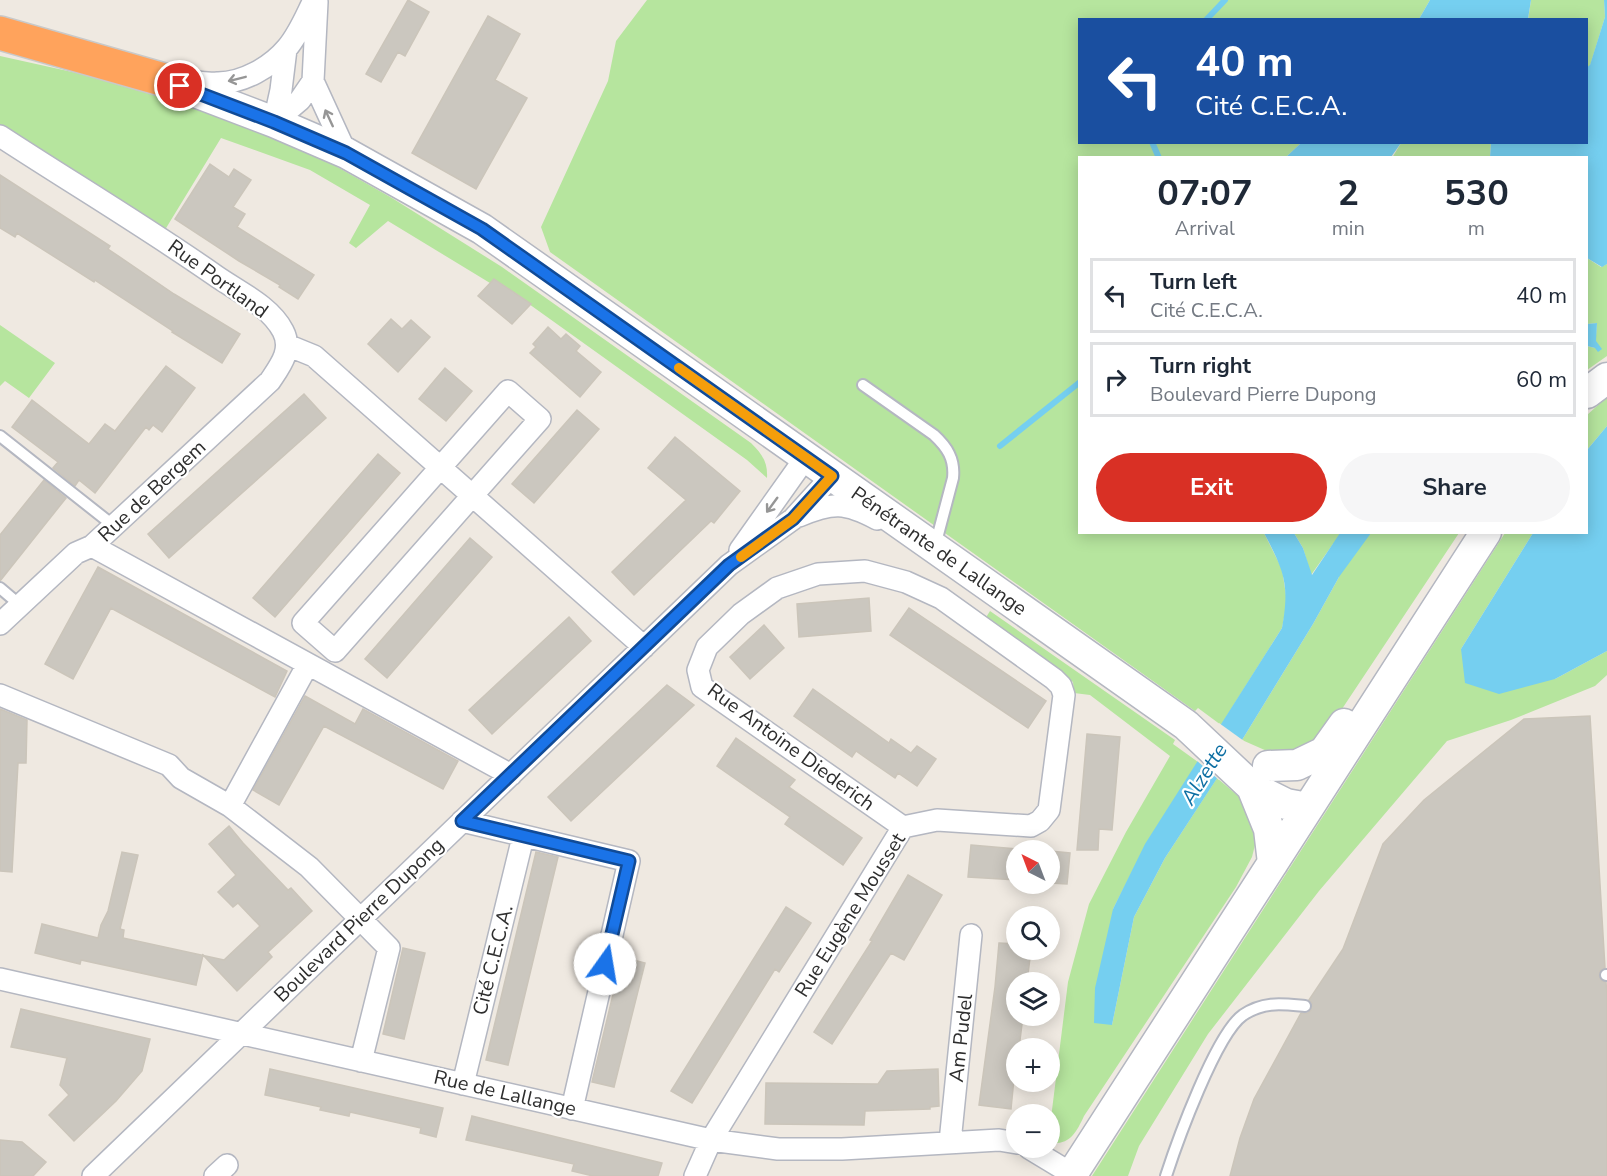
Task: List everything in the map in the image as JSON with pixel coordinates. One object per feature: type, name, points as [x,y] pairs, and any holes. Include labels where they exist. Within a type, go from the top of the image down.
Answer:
[{"type":"highway","points":[[0,33],[161,79]]},
{"type":"highway","points":[[0,46],[87,57]]},
{"type":"main road","name":"Pénétrante de Lallange","points":[[161,79],[274,122],[346,153],[482,229],[1260,777],[1290,785],[1308,808]]},
{"type":"main road","points":[[1588,392],[1607,378]]},
{"type":"main road","points":[[1072,1175],[1485,534]]},
{"type":"main road","name":"Pénétrante de Lallange","points":[[1260,777],[1297,765],[1324,752],[1359,703],[1413,646]]},
{"type":"main road","points":[[1260,777],[1273,863]]},
{"type":"street","points":[[161,79],[219,83],[242,80],[261,69],[286,49],[316,0]]},
{"type":"street","points":[[316,0],[313,81],[346,153]]},
{"type":"street","points":[[274,122],[286,49]]},
{"type":"street","points":[[274,122],[300,100],[313,81]]},
{"type":"street","name":"Rue Portland","points":[[0,136],[155,234],[268,311],[283,332],[287,345]]},
{"type":"street","points":[[287,345],[314,356],[644,647]]},
{"type":"street","name":"Rue de Bergem","points":[[0,624],[76,553],[92,546],[270,381],[284,360],[287,345]]},
{"type":"street","points":[[508,391],[540,419],[335,651],[303,623],[441,467],[508,391]]},
{"type":"street","name":"Boulevard Pierre Dupong","points":[[729,565],[806,457]]},
{"type":"street","name":"Boulevard Pierre Dupong","points":[[102,1173],[242,1034],[729,565],[793,519],[832,476]]},
{"type":"street","name":"Boulevard Pierre Dupong","points":[[793,519],[823,506],[845,506],[865,513],[935,548]]},
{"type":"street","points":[[92,546],[511,775]]},
{"type":"street","name":"Rue Antoine Diederich","points":[[903,827],[702,687],[698,670],[707,647],[741,614],[777,588],[818,574],[865,571],[906,582],[941,598],[1054,679],[1061,686],[1064,695]]},
{"type":"street","points":[[230,806],[308,664]]},
{"type":"street","points":[[0,695],[169,765],[182,778],[230,806],[309,867],[361,919],[389,948],[361,1061]]},
{"type":"street","name":"Rue Eugène Mousset","points":[[695,1176],[711,1140],[903,827],[937,820],[1031,826],[1040,821],[1049,810],[1064,695]]},
{"type":"street","points":[[462,821],[629,861],[572,1109]]},
{"type":"street","name":"Cité C.E.C.A.","points":[[463,1084],[523,837]]},
{"type":"street","name":"Am Pudel","points":[[951,1142],[971,934]]},
{"type":"street","name":"Rue de Lallange","points":[[0,979],[711,1140],[789,1149],[842,1149],[1006,1141]]},
{"type":"street","points":[[1045,1158],[1072,1175]]},
{"type":"lane","points":[[863,385],[934,435],[950,453],[954,467],[953,478],[935,548]]},
{"type":"lane","points":[[2,442],[114,526]]},
{"type":"lane","points":[[0,588],[20,605]]},
{"type":"lane","points":[[1166,1176],[1221,1041],[1242,1016],[1269,1003],[1305,1006]]},
{"type":"green space","points":[[647,0],[1430,0],[1420,18],[1078,18],[1078,144],[1300,144],[1287,156],[1078,156],[1078,534],[1264,534],[1282,569],[1287,602],[1282,628],[1221,725],[1198,708],[1195,711],[550,252],[541,227],[608,81],[616,41]]},
{"type":"green space","points":[[1531,0],[1604,0],[1605,17],[1590,66],[1588,67],[1588,18],[1528,18]]},
{"type":"green space","points":[[0,56],[122,83],[177,101],[311,152],[392,198],[502,267],[751,443],[764,459],[767,478],[747,460],[494,279],[490,283],[388,221],[356,248],[349,243],[370,205],[310,170],[221,138],[160,238],[0,136]]},
{"type":"green space","points":[[1400,144],[1491,144],[1490,156],[1393,156]]},
{"type":"green space","points":[[1588,259],[1601,267],[1607,264],[1607,356],[1588,369],[1588,346],[1595,348],[1597,323],[1588,324]]},
{"type":"green space","points":[[0,325],[55,363],[29,398],[5,381],[0,386]]},
{"type":"green space","points":[[1607,397],[1607,426],[1588,449],[1588,414]]},
{"type":"green space","points":[[1295,534],[1458,534],[1328,730],[1307,747],[1276,755],[1242,740],[1339,577],[1333,544],[1311,575],[1303,548]]},
{"type":"green space","points":[[1504,534],[1532,534],[1461,649],[1555,679],[1607,651],[1607,675],[1595,686],[1511,720],[1447,741],[1319,891],[1208,1034],[1139,1146],[1128,1176],[1092,1176]]},
{"type":"green space","points":[[990,611],[1175,740],[1173,744],[1198,762],[1146,844],[1113,909],[1112,1025],[1134,917],[1165,858],[1217,778],[1243,800],[1257,837],[1252,857],[1236,887],[1075,1133],[1060,1142],[1060,1104],[1053,1104],[1054,1092],[1060,1092],[1060,1046],[1068,982],[1089,904],[1126,832],[1170,756],[1090,695],[1074,693],[1073,682],[985,619]]},
{"type":"water","points":[[1430,0],[1531,0],[1528,18],[1420,18]]},
{"type":"water","points":[[1604,0],[1607,0],[1607,264],[1602,267],[1588,259],[1588,156],[1490,156],[1491,144],[1588,144],[1588,66],[1605,17]]},
{"type":"water","points":[[1300,144],[1400,144],[1392,156],[1287,156]]},
{"type":"water","points":[[1597,323],[1596,341],[1602,349],[1598,352],[1595,348],[1588,346],[1588,324]]},
{"type":"water","points":[[1607,426],[1607,651],[1555,679],[1499,694],[1465,683],[1461,649],[1532,534],[1588,534],[1588,449]]},
{"type":"water","name":"Alzette","points":[[1264,534],[1295,534],[1303,548],[1312,575],[1339,534],[1370,534],[1339,577],[1242,740],[1165,858],[1134,917],[1112,1025],[1094,1023],[1095,988],[1113,909],[1145,844],[1282,628],[1285,589],[1284,578]]},
{"type":"pier","points":[[1219,723],[1244,741],[1219,780],[1196,760]]},
{"type":"building","points":[[408,0],[429,12],[405,56],[398,52],[381,82],[366,74]]},
{"type":"building","points":[[488,16],[520,34],[495,80],[527,98],[476,189],[412,153]]},
{"type":"building","points":[[210,164],[229,177],[234,169],[251,180],[233,207],[245,214],[237,227],[314,275],[298,299],[279,287],[280,285],[175,219]]},
{"type":"building","points":[[0,175],[110,246],[108,249],[174,294],[240,334],[222,363],[95,280],[94,282],[17,233],[15,237],[0,228]]},
{"type":"building","points":[[494,279],[531,304],[512,324],[478,296]]},
{"type":"building","points":[[391,319],[402,329],[411,320],[430,337],[398,372],[368,344]]},
{"type":"building","points":[[548,327],[561,339],[566,334],[580,346],[576,351],[601,372],[580,397],[530,353],[536,347],[533,344]]},
{"type":"building","points":[[166,366],[195,388],[162,432],[153,425],[149,430],[146,427],[95,493],[79,480],[75,486],[53,468],[58,462],[12,427],[32,400],[89,444],[105,424],[115,431]]},
{"type":"building","points":[[445,368],[472,391],[446,421],[419,399]]},
{"type":"building","points":[[304,394],[326,418],[169,558],[148,534]]},
{"type":"building","points":[[577,410],[599,429],[534,503],[512,484]]},
{"type":"building","points":[[675,437],[740,491],[714,523],[711,521],[634,595],[612,572],[686,500],[648,468]]},
{"type":"building","points":[[378,454],[400,473],[275,617],[253,598]]},
{"type":"building","points":[[44,480],[66,498],[0,581],[0,535]]},
{"type":"building","points":[[470,538],[492,557],[387,678],[365,659]]},
{"type":"building","points":[[98,567],[287,671],[275,697],[111,608],[73,679],[45,664]]},
{"type":"building","points":[[869,598],[871,631],[799,637],[797,604]]},
{"type":"building","points":[[909,608],[1046,701],[1028,728],[890,635]]},
{"type":"building","points":[[569,617],[591,641],[492,734],[469,710]]},
{"type":"building","points":[[764,625],[784,648],[750,679],[730,657]]},
{"type":"building","points":[[667,685],[694,705],[571,821],[548,797]]},
{"type":"building","points":[[813,689],[889,743],[891,739],[911,753],[917,746],[936,759],[917,786],[898,773],[895,778],[856,751],[852,757],[794,716]]},
{"type":"building","points":[[305,696],[355,724],[363,709],[458,761],[443,789],[324,726],[279,805],[253,790]]},
{"type":"building","points":[[0,709],[27,720],[26,763],[18,763],[12,872],[0,871]]},
{"type":"building","points":[[1590,716],[1605,968],[1600,971],[1599,976],[1602,981],[1606,982],[1607,997],[1607,1176],[1230,1176],[1254,1099],[1301,1013],[1308,1013],[1311,1010],[1312,1003],[1309,1000],[1343,949],[1383,844],[1424,800],[1524,719]]},
{"type":"building","points":[[1087,734],[1120,737],[1112,830],[1099,829],[1098,850],[1077,850]]},
{"type":"building","points":[[736,738],[795,780],[789,787],[862,838],[843,865],[785,824],[790,817],[717,766]]},
{"type":"building","points":[[229,826],[288,890],[291,888],[312,911],[268,952],[272,957],[237,991],[204,956],[224,960],[260,926],[238,903],[233,907],[218,892],[236,875],[209,844]]},
{"type":"building","points":[[971,845],[1006,848],[1006,879],[968,877]]},
{"type":"building","points":[[122,852],[138,855],[120,929],[124,930],[123,938],[203,955],[196,985],[81,960],[80,964],[35,953],[42,924],[98,938],[108,911]]},
{"type":"building","points":[[536,852],[558,857],[508,1065],[486,1060]]},
{"type":"building","points":[[1060,852],[1070,853],[1067,884],[1060,884]]},
{"type":"building","points":[[908,875],[942,895],[904,960],[891,953],[832,1044],[814,1032],[872,941],[870,940]]},
{"type":"building","points":[[786,907],[811,923],[779,972],[775,969],[692,1103],[671,1091]]},
{"type":"building","points":[[999,943],[1006,943],[1006,960],[1030,960],[1028,972],[1006,972],[1006,1026],[1022,1026],[1020,1038],[1006,1038],[1006,1092],[1013,1092],[1011,1104],[1006,1104],[1006,1108],[979,1105]]},
{"type":"building","points":[[403,948],[425,953],[404,1039],[383,1034]]},
{"type":"building","points":[[622,957],[645,963],[614,1087],[592,1082]]},
{"type":"building","points":[[21,1009],[150,1039],[142,1071],[116,1101],[74,1141],[49,1115],[69,1095],[60,1085],[67,1058],[11,1047]]},
{"type":"building","points":[[270,1069],[443,1108],[436,1137],[420,1133],[421,1128],[350,1112],[349,1116],[320,1110],[321,1107],[265,1095]]},
{"type":"building","points":[[938,1069],[939,1106],[930,1107],[930,1109],[865,1111],[864,1125],[765,1124],[766,1083],[878,1084],[887,1071]]},
{"type":"building","points":[[472,1116],[662,1163],[658,1176],[593,1176],[572,1171],[574,1164],[466,1140]]},
{"type":"building","points":[[0,1140],[22,1142],[46,1162],[33,1176],[0,1176]]},
{"type":"waterway","points":[[1208,18],[1225,0]]},
{"type":"waterway","points":[[1153,144],[1158,156]]},
{"type":"waterway","points":[[1000,446],[1078,384]]},
{"type":"slow traffic","points":[[679,368],[832,476],[793,519],[741,557]]},
{"type":"route","points":[[180,86],[346,153],[482,229],[832,476],[793,519],[729,565],[462,821],[629,861],[605,964]]}]
